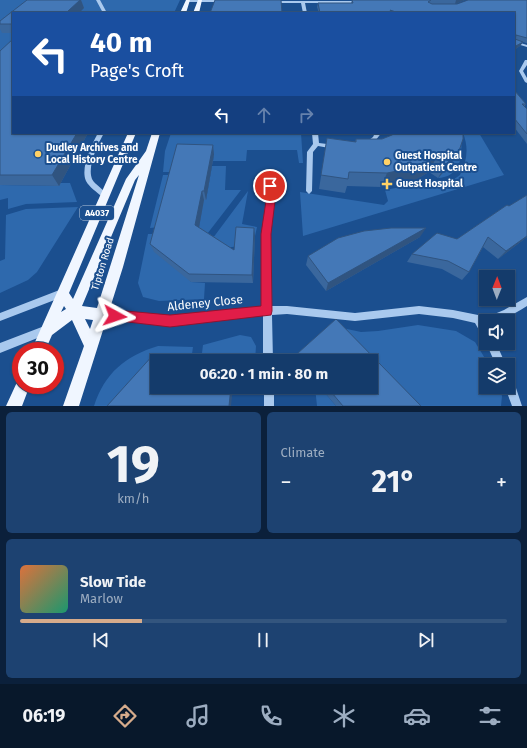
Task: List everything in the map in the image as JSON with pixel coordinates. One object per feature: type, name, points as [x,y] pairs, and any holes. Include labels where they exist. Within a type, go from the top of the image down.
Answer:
[{"type":"main road","points":[[183,12],[188,1]]},
{"type":"main road","points":[[196,12],[200,1]]},
{"type":"main road","name":"A4037","points":[[42,342],[132,134]]},
{"type":"main road","name":"Tipton Road","points":[[71,406],[117,267],[156,134]]},
{"type":"main road","points":[[47,330],[74,311],[131,179],[151,148]]},
{"type":"main road","points":[[62,293],[74,311],[91,345]]},
{"type":"main road","points":[[74,311],[101,315]]},
{"type":"main road","points":[[14,406],[19,394]]},
{"type":"street","points":[[98,0],[104,12]]},
{"type":"street","points":[[188,1],[230,2]]},
{"type":"street","points":[[265,2],[367,2]]},
{"type":"street","points":[[303,2],[305,12]]},
{"type":"street","points":[[515,42],[527,46]]},
{"type":"street","points":[[527,61],[521,71],[527,82]]},
{"type":"street","points":[[101,134],[89,158],[87,167],[89,180],[104,195]]},
{"type":"street","points":[[309,191],[310,152],[316,144],[315,134]]},
{"type":"street","points":[[360,146],[367,144],[375,138],[377,134]]},
{"type":"street","points":[[316,144],[340,147]]},
{"type":"street","points":[[262,176],[270,186],[271,201],[266,234],[268,354]]},
{"type":"street","points":[[0,317],[62,293]]},
{"type":"street","name":"Aldeney Close","points":[[101,315],[170,321],[244,312],[287,310],[355,317],[419,310],[478,319],[492,319],[527,301]]},
{"type":"street","points":[[0,348],[47,330]]},
{"type":"street","points":[[269,394],[269,406]]},
{"type":"street","points":[[513,394],[517,406]]},
{"type":"shaded area","points":[[0,0],[180,0],[174,12],[12,12],[12,99],[0,99]]},
{"type":"shaded area","points":[[171,134],[301,134],[303,163],[299,163],[297,150],[247,150],[246,161],[213,161],[214,154],[175,172],[163,172],[165,151]]},
{"type":"shaded area","points":[[463,134],[480,134],[504,175],[303,236],[300,192],[384,205],[388,201],[385,190],[417,184],[430,178],[445,182],[460,175],[464,165],[467,149]]},
{"type":"shaded area","points":[[461,140],[460,160],[455,171],[445,177],[438,178],[450,165]]},
{"type":"shaded area","points":[[212,166],[226,166],[225,190],[241,190],[204,238],[198,233],[202,209],[160,227],[150,228],[163,175],[174,175],[206,200]]},
{"type":"shaded area","points":[[60,183],[70,183],[77,202],[26,204],[8,209],[8,198],[0,200],[0,185],[59,186]]},
{"type":"shaded area","points":[[248,191],[242,224],[257,227],[255,236],[243,243],[228,248],[210,242]]},
{"type":"shaded area","points":[[78,207],[37,272],[28,280],[0,293],[0,261],[5,259],[6,215],[26,209]]},
{"type":"shaded area","points":[[148,234],[158,234],[191,282],[205,283],[204,299],[159,301],[143,297],[138,283]]},
{"type":"shaded area","points":[[418,325],[456,331],[475,342],[485,358],[479,358],[479,394],[501,394],[501,406],[410,406],[378,369],[378,354],[363,354],[333,326],[361,332]]},
{"type":"shaded area","points":[[240,335],[251,337],[256,346],[255,354],[202,354],[203,345]]},
{"type":"shaded area","points":[[158,346],[193,347],[192,354],[150,354],[150,369],[119,406],[94,406],[104,384],[110,375],[126,361],[146,350]]},
{"type":"shaded area","points":[[316,394],[326,394],[336,406],[317,406]]},
{"type":"building","points":[[27,0],[80,0],[68,11],[91,12],[12,12],[12,24],[0,24],[0,21]]},
{"type":"building","points":[[215,0],[281,0],[282,12],[210,12]]},
{"type":"building","points":[[352,0],[431,0],[428,2],[432,4],[457,4],[468,0],[527,0],[527,38],[516,35],[515,39],[515,12],[396,12],[390,10],[391,12],[320,12],[318,3],[353,3]]},
{"type":"building","points":[[515,39],[523,42],[515,46]]},
{"type":"building","name":"Dudley Archives and Local History Centre","points":[[12,40],[12,134],[76,134],[52,175],[0,175],[0,51]]},
{"type":"building","points":[[515,91],[526,104],[522,104],[527,109],[527,134],[515,119]]},
{"type":"building","name":"Guest Hospital Outpatient Centre","points":[[463,134],[463,139],[459,151],[446,164],[436,158],[422,166],[387,173],[349,172],[348,179],[321,175],[327,138],[356,142],[356,139],[382,139],[392,135]]},
{"type":"building","points":[[177,144],[213,145],[204,191],[202,191],[195,225],[234,250],[236,227],[254,228],[252,275],[189,274],[150,244]]},
{"type":"building","points":[[527,195],[527,236],[506,251],[488,237],[469,272],[448,261],[412,254],[437,233],[457,239],[507,205],[509,206]]},
{"type":"building","points":[[391,228],[426,228],[328,283],[308,256],[338,238],[364,231]]},
{"type":"building","points":[[336,319],[370,354],[299,354],[298,353]]},
{"type":"building","points":[[150,358],[150,394],[230,394],[229,406],[107,406]]},
{"type":"building","points":[[378,362],[421,406],[343,406],[333,394],[378,394]]},
{"type":"place","name":"Dudley Archives and Local History Centre","points":[[38,154]]},
{"type":"place","name":"Guest Hospital Outpatient Centre","points":[[387,162]]},
{"type":"place","name":"Guest Hospital","points":[[387,184]]},
{"type":"route","points":[[115,316],[170,321],[244,312],[267,311],[266,234],[271,201],[270,186]]}]
